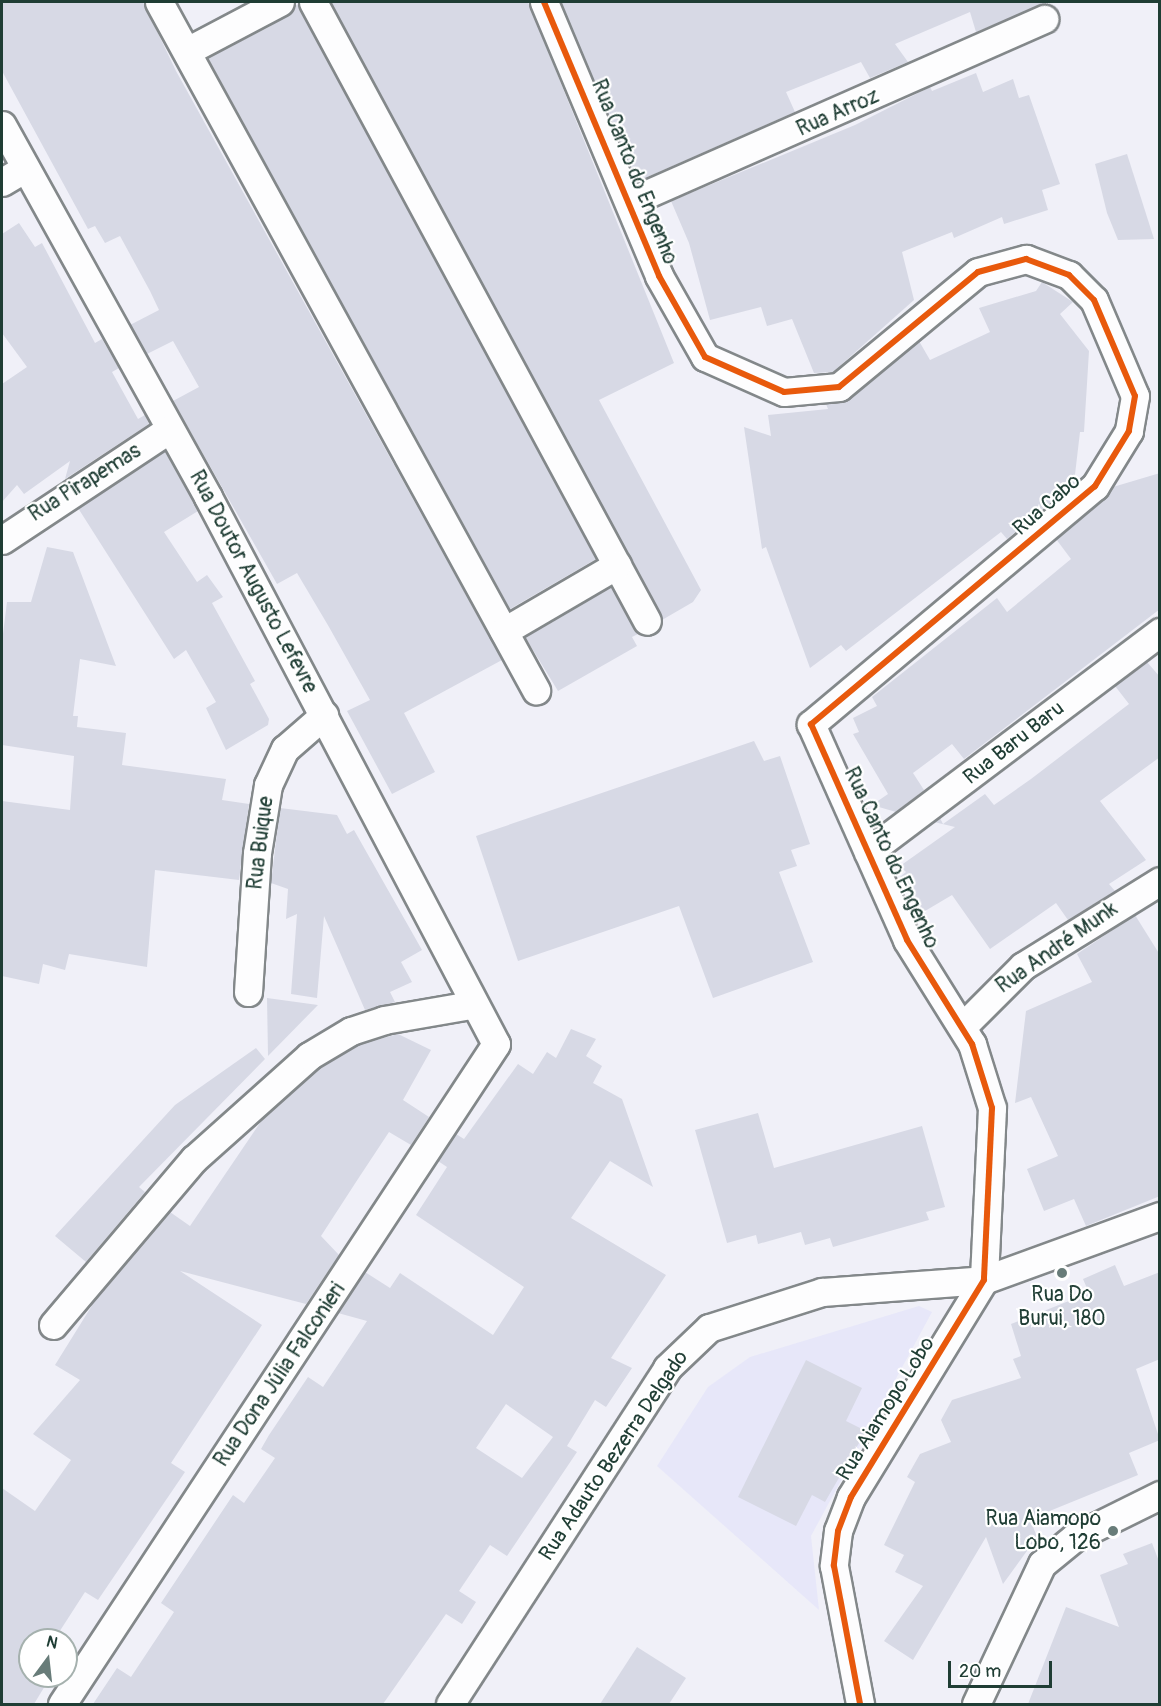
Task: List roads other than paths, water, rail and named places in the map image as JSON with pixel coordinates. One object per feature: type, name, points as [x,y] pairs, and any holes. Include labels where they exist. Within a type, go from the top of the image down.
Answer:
[{"type":"street","points":[[159,2],[536,690]]},
{"type":"street","points":[[187,51],[280,2]]},
{"type":"street","points":[[313,2],[647,621]]},
{"type":"street","name":"Rua Canto do Engenho","points":[[544,2],[659,276],[699,352]]},
{"type":"street","name":"Rua Arroz","points":[[629,202],[1044,19]]},
{"type":"street","name":"Rua Doutor Augusto Lefevre","points":[[2,125],[170,429],[324,715],[471,1005],[496,1044]]},
{"type":"street","points":[[2,182],[25,168]]},
{"type":"street","name":"Rua Cabo","points":[[699,352],[732,373],[784,392],[839,387],[978,272],[1026,259],[1069,275],[1094,300],[1135,396],[1129,431],[1095,486],[811,723]]},
{"type":"street","name":"Rua Pirapemas","points":[[2,540],[170,429]]},
{"type":"street","points":[[504,631],[617,565]]},
{"type":"street","name":"Rua Baru Baru","points":[[868,852],[1160,632]]},
{"type":"street","name":"Rua Buique","points":[[248,992],[257,853],[268,785],[285,749],[324,715]]},
{"type":"street","name":"Rua Canto do Engenho","points":[[811,723],[907,940],[963,1026],[982,1068],[992,1108],[984,1280]]},
{"type":"street","name":"Rua André Munk","points":[[963,1026],[1023,966],[1160,881]]},
{"type":"street","points":[[52,1326],[194,1159],[309,1056],[351,1031],[384,1020],[471,1005]]},
{"type":"street","name":"Rua Dona Júlia Falconieri","points":[[62,1704],[496,1044]]},
{"type":"street","name":"Rua Adauto Bezerra Delgado","points":[[450,1704],[667,1368],[691,1341],[747,1313],[822,1292],[984,1280],[1160,1216]]},
{"type":"street","name":"Rua Aiamopo Lobo","points":[[860,1704],[834,1566],[838,1531],[851,1497],[984,1280]]},
{"type":"street","points":[[976,1704],[1042,1564],[1075,1537],[1160,1495]]},
{"type":"place","name":"Rua Do Burui, 180","points":[[1062,1273]]},
{"type":"place","name":"Rua Aiamopo Lobo, 126","points":[[1113,1531]]}]
